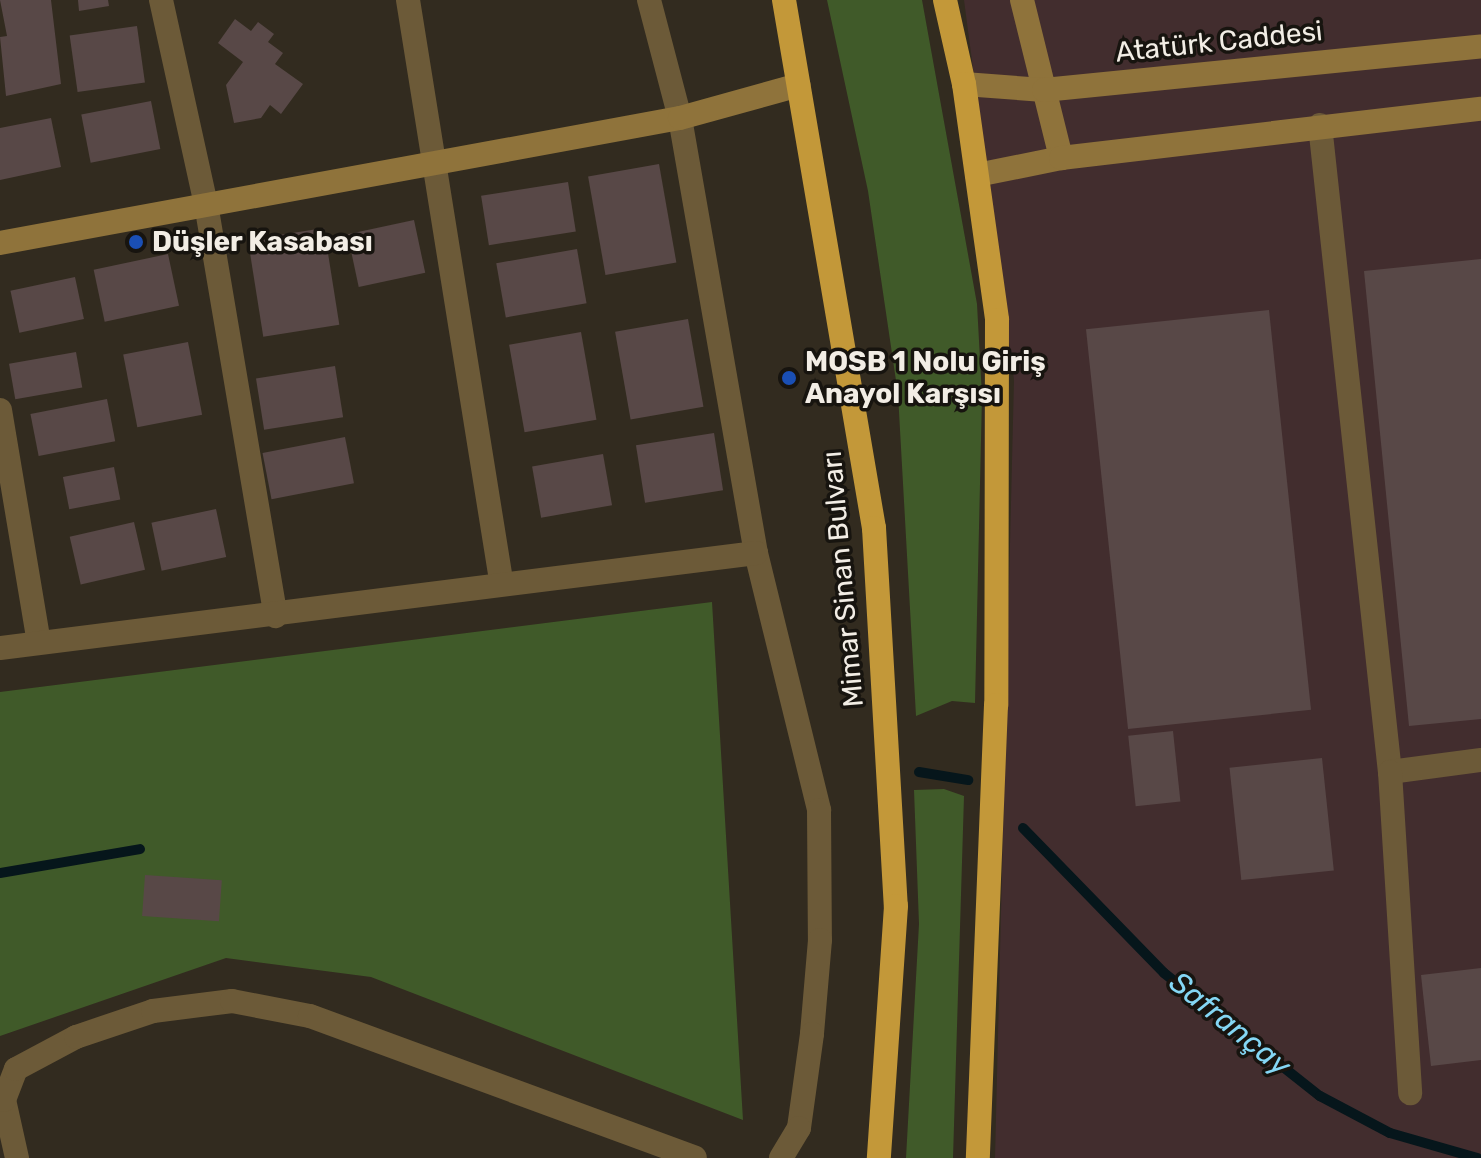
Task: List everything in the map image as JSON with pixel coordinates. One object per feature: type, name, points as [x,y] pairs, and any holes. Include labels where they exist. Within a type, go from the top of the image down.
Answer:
[{"type":"highway","name":"Mimar Sinan Bulvarı","points":[[784,0],[874,528],[896,906],[879,1158]]},
{"type":"highway","points":[[945,0],[964,84],[997,320],[1001,467],[978,1158]]},
{"type":"street","points":[[161,0],[206,204],[276,616]]},
{"type":"street","points":[[408,0],[501,580]]},
{"type":"street","points":[[649,0],[680,118],[756,553],[819,810],[820,940],[812,1034],[799,1128],[781,1158]]},
{"type":"street","points":[[1022,0],[1061,158]]},
{"type":"street","name":"Atatürk Caddesi","points":[[964,84],[1044,90],[1481,46]]},
{"type":"street","points":[[0,243],[206,204],[436,166],[680,118],[799,85]]},
{"type":"street","points":[[977,175],[1061,158],[1320,125],[1481,109]]},
{"type":"street","points":[[1320,125],[1390,772],[1410,1093]]},
{"type":"street","points":[[0,410],[39,642]]},
{"type":"street","points":[[0,648],[276,616],[501,580],[756,553]]},
{"type":"street","points":[[1390,772],[1481,760]]},
{"type":"street","points":[[17,1158],[4,1100],[16,1069],[76,1037],[153,1011],[232,1001],[310,1016],[695,1158]]},
{"type":"shaded area","points":[[964,0],[1481,0],[1481,1158],[995,1158],[1014,380]]},
{"type":"green space","points":[[827,0],[922,0],[977,304],[982,396],[975,703],[952,701],[916,716],[898,394],[868,191]]},
{"type":"green space","points":[[712,602],[743,1120],[371,977],[226,958],[0,1036],[0,692]]},
{"type":"green space","points":[[944,789],[964,796],[953,1158],[906,1158],[919,924],[914,790]]},
{"type":"building","points":[[0,0],[51,0],[61,84],[6,96],[0,37],[7,36]]},
{"type":"building","points":[[78,0],[108,0],[109,6],[79,11]]},
{"type":"building","points":[[235,19],[251,31],[258,22],[274,34],[268,42],[283,53],[275,64],[303,84],[281,114],[270,105],[261,118],[234,123],[226,85],[243,62],[218,43]]},
{"type":"building","points":[[137,26],[145,82],[78,92],[70,35]]},
{"type":"building","points":[[151,101],[160,149],[91,163],[81,115]]},
{"type":"building","points":[[51,118],[61,167],[0,180],[0,128]]},
{"type":"building","points":[[659,164],[676,262],[605,275],[588,177]]},
{"type":"building","points":[[568,182],[576,231],[489,245],[481,196]]},
{"type":"building","points":[[414,220],[425,273],[359,287],[347,234]]},
{"type":"building","points":[[324,228],[339,325],[263,337],[248,240]]},
{"type":"building","points":[[577,249],[587,303],[506,317],[496,263]]},
{"type":"building","points":[[168,254],[179,306],[105,322],[94,270]]},
{"type":"building","points":[[1481,259],[1481,719],[1409,726],[1364,271]]},
{"type":"building","points":[[75,277],[84,319],[19,333],[10,291]]},
{"type":"building","points":[[1269,310],[1311,710],[1128,729],[1086,329]]},
{"type":"building","points":[[688,319],[703,407],[631,419],[615,332]]},
{"type":"building","points":[[581,332],[596,420],[525,432],[509,345]]},
{"type":"building","points":[[188,342],[202,415],[137,427],[123,355]]},
{"type":"building","points":[[76,352],[82,387],[15,399],[9,364]]},
{"type":"building","points":[[335,366],[343,417],[264,430],[256,379]]},
{"type":"building","points":[[107,399],[115,441],[39,456],[30,414]]},
{"type":"building","points":[[714,433],[723,490],[645,503],[636,445]]},
{"type":"building","points":[[345,437],[354,483],[272,499],[263,453]]},
{"type":"building","points":[[603,454],[612,505],[541,518],[532,467]]},
{"type":"building","points":[[114,467],[120,499],[69,509],[63,477]]},
{"type":"building","points":[[216,509],[226,557],[162,571],[151,523]]},
{"type":"building","points":[[134,522],[145,570],[81,585],[70,537]]},
{"type":"building","points":[[1173,731],[1180,802],[1136,806],[1128,736]]},
{"type":"building","points":[[1322,758],[1334,870],[1241,880],[1230,768]]},
{"type":"building","points":[[145,875],[222,880],[219,921],[142,916]]},
{"type":"building","points":[[1481,968],[1481,1060],[1431,1066],[1421,975]]},
{"type":"waterway","name":"Safrançay","points":[[919,772],[968,780]]},
{"type":"waterway","name":"Safrançay","points":[[1023,828],[1164,973],[1320,1096],[1390,1133],[1477,1158]]},
{"type":"waterway","name":"Safrançay","points":[[0,873],[140,849]]},
{"type":"place","name":"Düşler Kasabası","points":[[136,242]]},
{"type":"place","name":"MOSB 1 Nolu Giriş Anayol Karşısı","points":[[789,378]]}]
